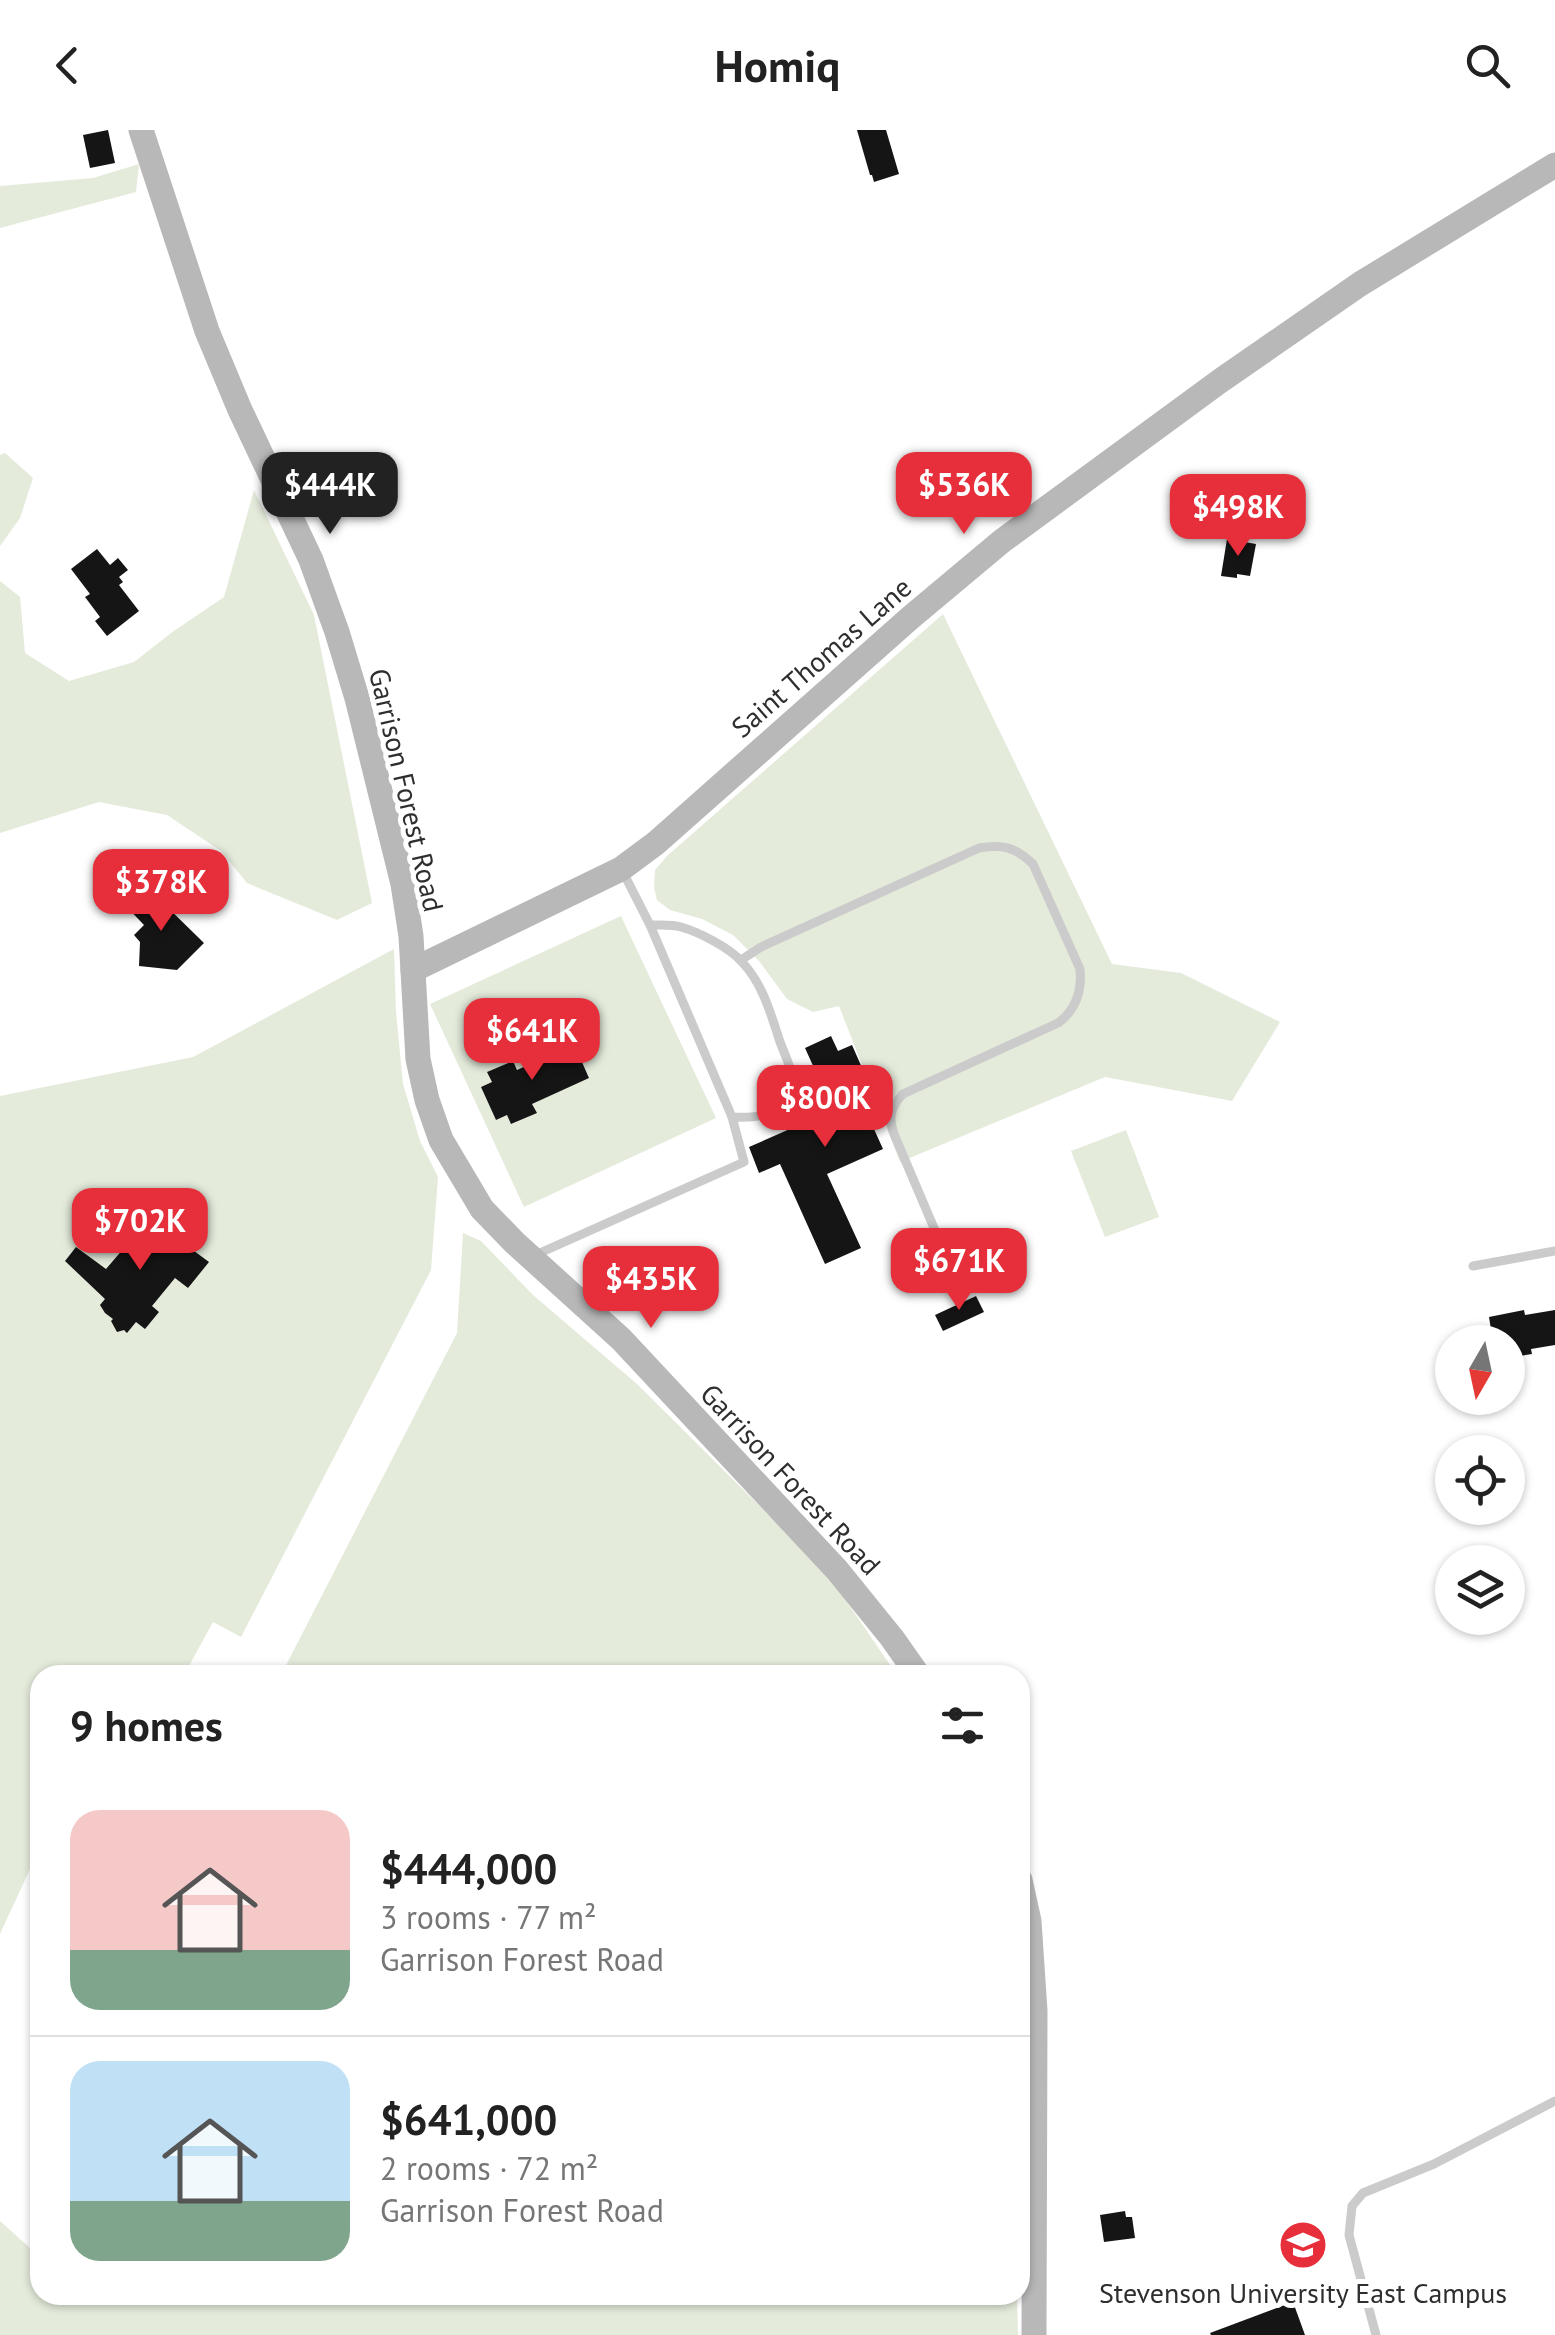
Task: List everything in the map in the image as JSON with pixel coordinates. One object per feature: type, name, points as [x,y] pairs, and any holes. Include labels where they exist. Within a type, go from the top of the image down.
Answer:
[{"type":"main road","name":"Garrison Forest Road","points":[[140,130],[208,331],[240,410],[311,560],[337,632],[403,884],[414,970],[418,1059],[440,1140],[482,1209],[621,1339],[837,1570],[911,1665]]},
{"type":"main road","name":"Saint Thomas Lane","points":[[414,970],[621,869],[656,843],[1002,541],[1360,284],[1555,165]]},
{"type":"main road","points":[[1030,1936],[1035,2011],[1034,2335]]},
{"type":"lane","points":[[741,960],[761,947],[979,848],[1007,848],[1020,852],[1033,864],[1080,969],[1081,983],[1068,1016],[903,1094],[890,1113],[890,1124],[952,1268]]},
{"type":"lane","points":[[530,1257],[744,1162],[732,1117],[650,925],[621,869]]},
{"type":"lane","points":[[650,925],[678,926],[708,938],[741,960],[765,994],[792,1078],[791,1095],[783,1108],[769,1115],[732,1117]]},
{"type":"lane","points":[[1473,1266],[1555,1251]]},
{"type":"lane","points":[[1376,2335],[1349,2235],[1352,2206],[1362,2193],[1434,2164],[1555,2101]]},
{"type":"green space","points":[[139,164],[136,192],[0,228],[0,186],[93,178]]},
{"type":"green space","points":[[5,453],[33,478],[20,518],[0,546],[0,455]]},
{"type":"green space","points":[[254,490],[314,615],[372,903],[337,920],[247,883],[221,851],[167,815],[99,802],[0,833],[0,581],[20,597],[25,653],[69,681],[134,662],[224,597]]},
{"type":"green space","points":[[943,614],[1112,964],[1181,973],[1280,1022],[1232,1101],[1105,1077],[900,1162],[839,1006],[813,1012],[787,999],[759,961],[733,935],[702,919],[670,910],[657,900],[655,870],[667,856]]},
{"type":"green space","points":[[621,916],[716,1118],[524,1207],[430,1004]],"holes":[[[573,1045],[589,1077],[532,1104],[536,1113],[512,1124],[507,1115],[496,1120],[481,1087],[492,1082],[488,1072],[512,1061],[517,1070]]]},
{"type":"green space","points":[[394,949],[403,1084],[420,1141],[438,1177],[431,1270],[241,1637],[213,1622],[189,1665],[30,1665],[30,1869],[0,1934],[0,1096],[193,1057]]},
{"type":"green space","points":[[1126,1130],[1159,1217],[1105,1237],[1071,1151]]},
{"type":"green space","points":[[463,1233],[481,1241],[533,1295],[637,1384],[827,1573],[890,1665],[286,1665],[457,1333]]},
{"type":"green space","points":[[0,2221],[30,2248],[30,2305],[1017,2305],[1018,2335],[0,2335]]},
{"type":"building","points":[[108,130],[115,163],[90,168],[83,135]]},
{"type":"building","points":[[857,130],[886,130],[899,174],[874,182]]},
{"type":"building","points":[[1227,539],[1256,544],[1250,576],[1221,576]]},
{"type":"building","points":[[97,549],[110,565],[118,558],[128,570],[119,577],[123,582],[119,585],[139,611],[107,636],[95,621],[100,617],[85,597],[90,594],[71,569]]},
{"type":"building","points":[[141,886],[204,943],[177,970],[139,966],[140,942],[134,935],[144,925],[123,903]]},
{"type":"building","points":[[831,1036],[838,1051],[852,1045],[863,1070],[850,1076],[883,1149],[827,1174],[861,1248],[825,1264],[780,1164],[759,1173],[749,1147],[833,1110],[805,1048]]},
{"type":"building","points":[[574,1044],[589,1078],[532,1104],[537,1113],[511,1124],[507,1115],[496,1120],[481,1087],[492,1082],[487,1072],[513,1061],[517,1070]]},
{"type":"building","points":[[147,1211],[209,1262],[188,1288],[175,1278],[152,1306],[159,1312],[145,1329],[136,1322],[127,1333],[117,1332],[113,1319],[100,1305],[105,1299],[65,1261],[76,1247],[106,1269],[130,1241],[128,1236]]},
{"type":"building","points":[[976,1296],[984,1312],[943,1331],[935,1315]]},
{"type":"building","points":[[1524,1310],[1525,1315],[1555,1310],[1555,1345],[1531,1349],[1532,1354],[1525,1355],[1525,1325],[1490,1325],[1489,1317]]},
{"type":"building","points":[[1125,2211],[1126,2217],[1132,2217],[1135,2238],[1104,2242],[1100,2215]]},
{"type":"building","points":[[1293,2302],[1305,2335],[1210,2333]]},
{"type":"place","name":"Stevenson University East Campus","points":[[1303,2245]]}]
